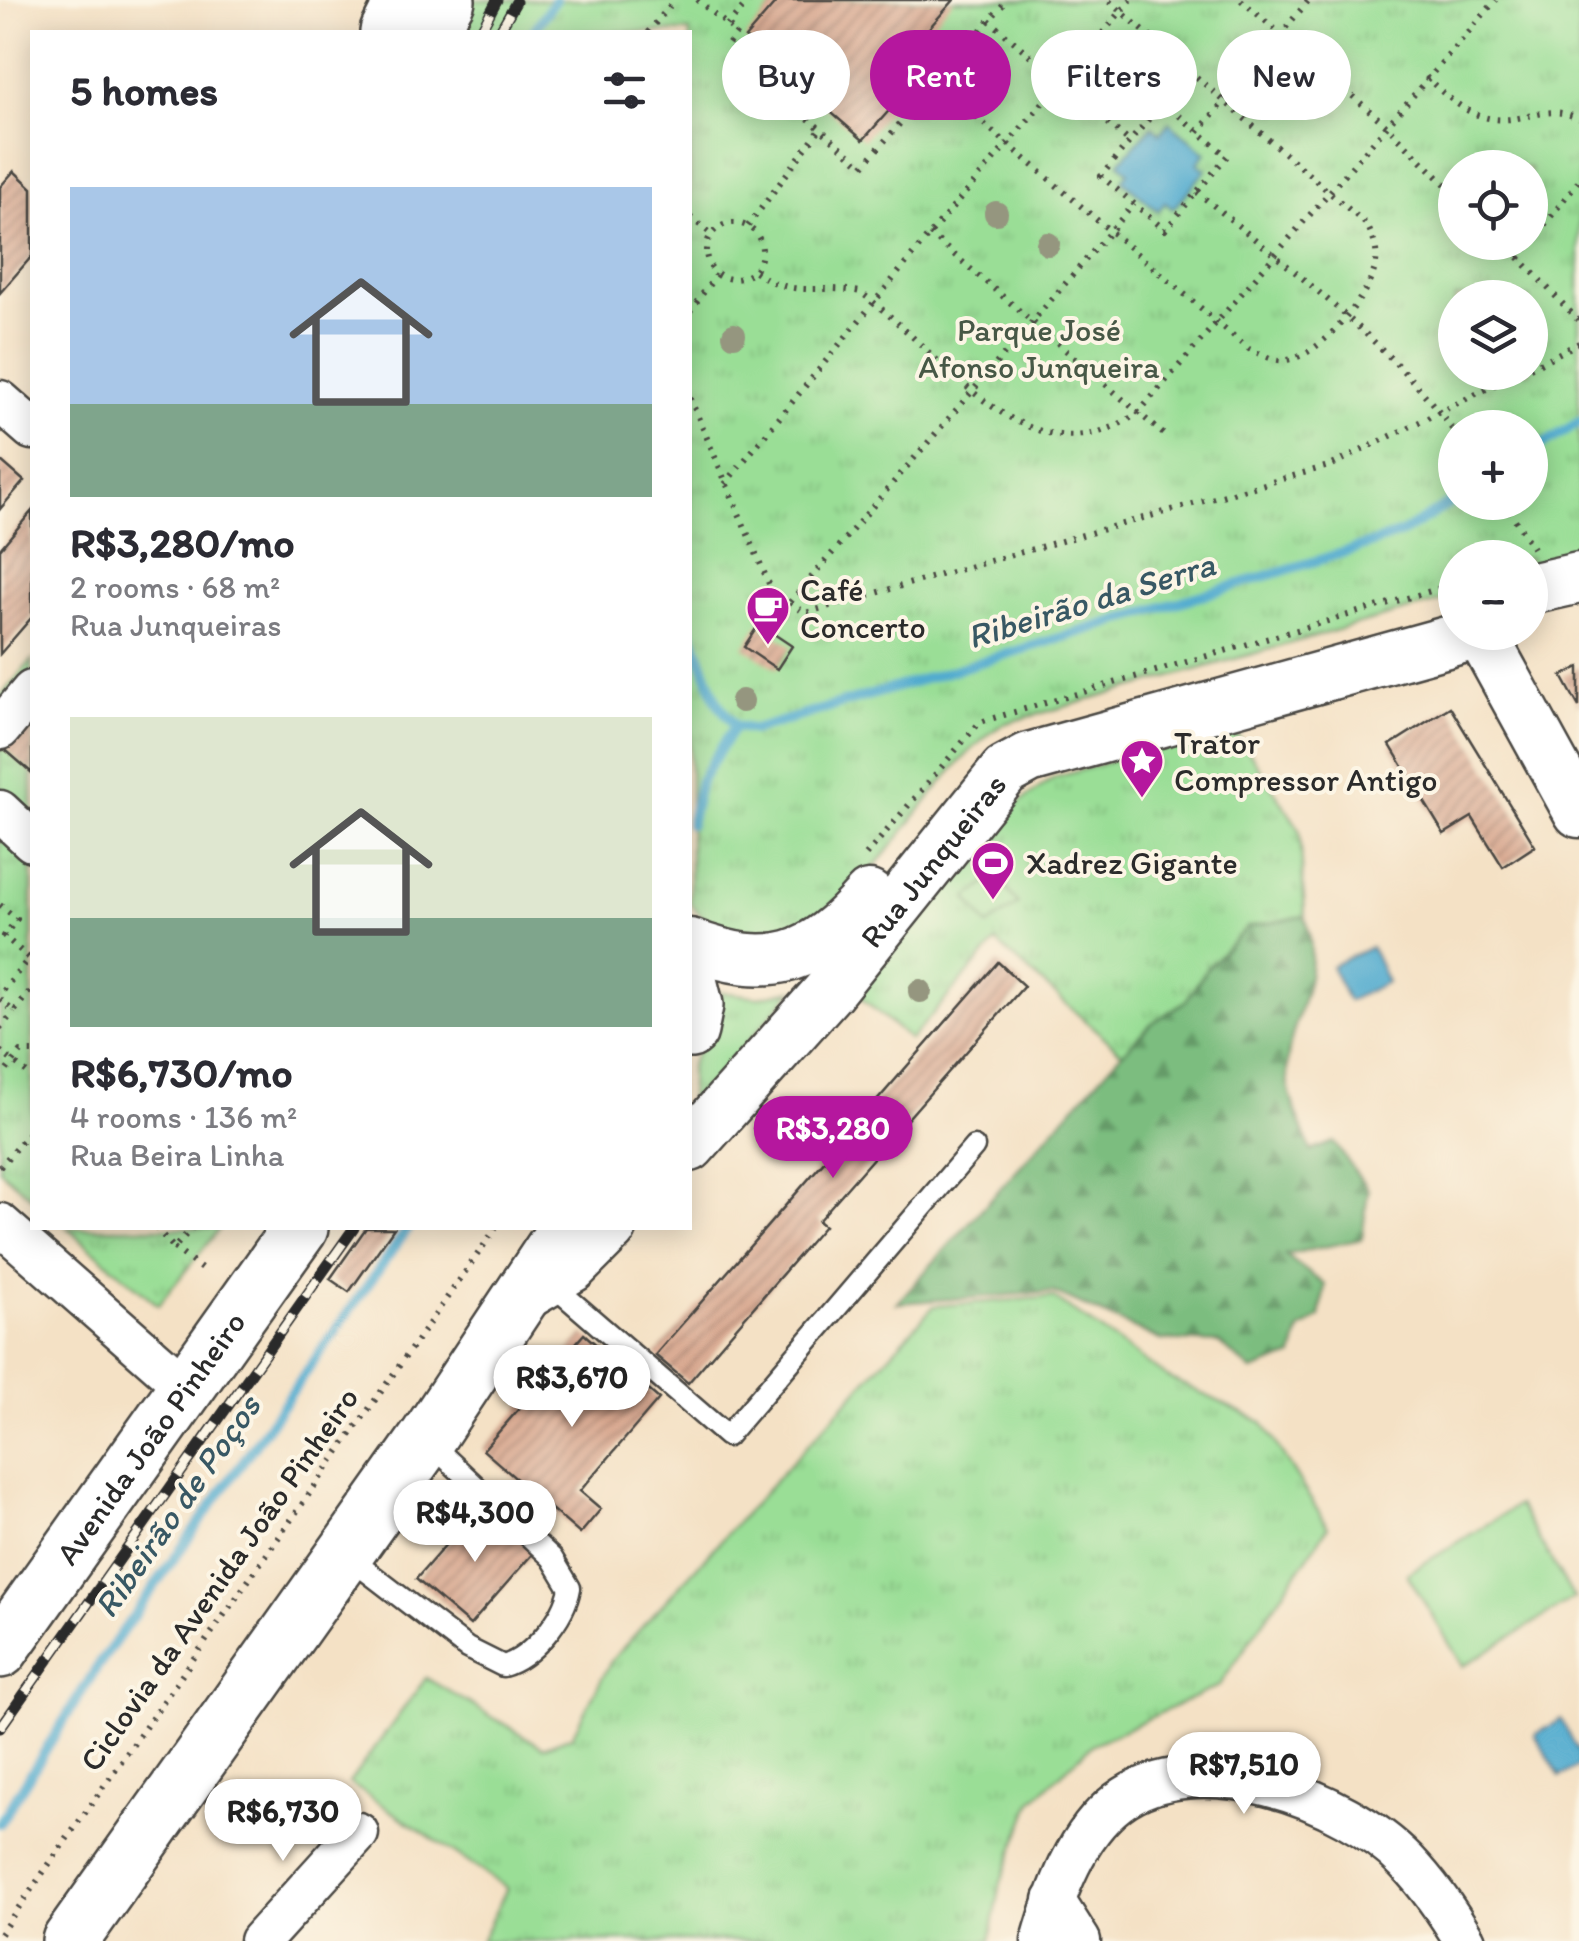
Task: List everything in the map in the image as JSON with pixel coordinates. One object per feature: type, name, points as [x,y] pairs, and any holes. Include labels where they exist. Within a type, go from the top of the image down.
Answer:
[{"type":"main road","points":[[389,30],[404,0]]},
{"type":"main road","points":[[429,30],[448,0]]},
{"type":"main road","points":[[692,993],[692,1020]]},
{"type":"main road","name":"Avenida João Pinheiro","points":[[0,1650],[299,1230]]},
{"type":"main road","points":[[70,1941],[536,1290],[567,1230]]},
{"type":"street","points":[[365,30],[394,0]]},
{"type":"street","points":[[0,401],[30,427]]},
{"type":"street","points":[[1548,585],[1579,578]]},
{"type":"street","points":[[1548,618],[1579,612]]},
{"type":"street","name":"Rua Junqueiras","points":[[692,945],[749,959],[805,952],[846,922],[991,752],[1021,735],[1438,614]]},
{"type":"street","name":"Rua Junqueiras","points":[[692,1144],[828,992],[1005,771],[1029,758],[1438,645]]},
{"type":"street","points":[[1490,650],[1579,812]]},
{"type":"street","points":[[0,729],[30,692]]},
{"type":"street","points":[[0,811],[30,838]]},
{"type":"street","points":[[0,1224],[188,1389]]},
{"type":"street","points":[[536,1290],[572,1267],[609,1230]]},
{"type":"street","points":[[1042,1941],[1054,1900],[1078,1849],[1118,1802],[1165,1780],[1231,1777],[1296,1794],[1358,1823],[1405,1860],[1465,1941]]},
{"type":"street","points":[[260,1941],[358,1833]]},
{"type":"street","points":[[1054,1900],[1080,1941]]},
{"type":"lane","points":[[536,1290],[727,1436],[974,1147]]},
{"type":"lane","points":[[344,1555],[468,1648],[503,1666],[520,1661],[567,1605],[570,1588],[552,1558],[426,1440]]},
{"type":"path","points":[[650,30],[675,0]]},
{"type":"path","points":[[697,0],[737,34],[726,46],[863,166],[903,120]]},
{"type":"path","points":[[727,26],[750,0]]},
{"type":"path","points":[[981,30],[1007,0]]},
{"type":"path","points":[[1108,0],[1217,94]]},
{"type":"path","points":[[1105,30],[1131,0]]},
{"type":"path","points":[[1242,0],[1276,30]]},
{"type":"path","points":[[1283,30],[1309,0]]},
{"type":"path","points":[[755,271],[776,287],[816,291],[836,287],[860,292],[1016,424],[1049,436],[1093,435],[1138,412],[1496,0]]},
{"type":"path","points":[[989,20],[1031,57]]},
{"type":"path","points":[[1426,78],[1448,98],[1491,119],[1547,109],[1563,110],[1579,118]]},
{"type":"path","points":[[1351,95],[1438,177]]},
{"type":"path","points":[[1163,102],[1198,132],[1227,156],[1165,230],[1101,176],[1163,102]]},
{"type":"path","points":[[1198,132],[1217,109]]},
{"type":"path","points":[[725,484],[1031,116]]},
{"type":"path","points":[[978,120],[1249,349],[1287,360],[1318,345],[1343,316],[1375,269],[1376,243],[1367,225],[1247,120]]},
{"type":"path","points":[[1104,120],[1130,142]]},
{"type":"path","points":[[748,226],[820,128]]},
{"type":"path","points":[[1548,220],[1579,180]]},
{"type":"path","points":[[1197,192],[1343,316],[1438,411]]},
{"type":"path","points":[[790,602],[1134,204]]},
{"type":"path","points":[[692,219],[711,234]]},
{"type":"path","points":[[725,224],[748,226],[761,240],[763,254],[755,271],[736,280],[717,274],[705,255],[711,234],[725,224]]},
{"type":"path","points":[[930,234],[1168,438]]},
{"type":"path","points":[[1521,260],[1579,321]]},
{"type":"path","points":[[692,308],[717,274]]},
{"type":"path","points":[[1548,358],[1579,342]]},
{"type":"path","points":[[1456,410],[1490,390]]},
{"type":"path","points":[[692,403],[772,590],[805,613],[1332,466],[1438,420]]},
{"type":"path","points":[[0,905],[18,920],[4,936],[30,958]]},
{"type":"path","points":[[14,1012],[0,997],[30,960]]},
{"type":"path","points":[[0,1028],[30,991]]},
{"type":"path","points":[[0,1051],[30,1076]]},
{"type":"path","points":[[6,1070],[21,1052],[30,1051]]},
{"type":"path","points":[[0,1167],[30,1131]]},
{"type":"path","points":[[155,1230],[204,1271]]},
{"type":"path","points":[[174,1248],[190,1230]]},
{"type":"path","name":"Ciclovia da Avenida João Pinheiro","points":[[0,1934],[495,1230]]},
{"type":"green space","name":"Parque José Afonso Junqueira","points":[[469,0],[1579,0],[1579,560],[1548,569],[1548,540],[1438,540],[1438,602],[1003,724],[952,771],[887,852],[838,901],[809,920],[764,931],[717,933],[692,905],[692,30],[450,30]]},
{"type":"green space","points":[[30,662],[30,1196],[0,1170],[0,697]]},
{"type":"green space","points":[[1232,726],[1300,830],[1305,916],[1248,928],[1207,968],[1186,1001],[1152,1023],[1122,1053],[996,942],[910,1040],[856,993],[999,817],[1054,778]]},
{"type":"green space","name":"Xadrez Gigante","points":[[997,876],[1018,904],[988,926],[967,898]]},
{"type":"green space","points":[[1305,916],[1311,961],[1288,1056],[1290,1095],[1311,1151],[1334,1142],[1368,1190],[1362,1239],[1285,1255],[1325,1285],[1320,1317],[1300,1330],[1293,1356],[1252,1371],[1219,1343],[1160,1340],[1053,1292],[897,1303],[1122,1053],[1152,1023],[1186,1001],[1207,968],[1248,927]]},
{"type":"green space","points":[[793,990],[692,1106],[692,1061],[714,1022],[721,992],[759,997]]},
{"type":"green space","points":[[69,1230],[218,1230],[158,1305]]},
{"type":"green space","points":[[1053,1297],[1167,1377],[1262,1422],[1328,1527],[1219,1686],[1093,1744],[1032,1801],[1001,1882],[990,1941],[481,1941],[507,1888],[349,1783],[426,1678],[543,1747],[572,1736],[611,1661],[934,1306]]},
{"type":"green space","points":[[1518,1505],[1574,1598],[1463,1666],[1407,1574]]},
{"type":"water","points":[[1169,122],[1206,153],[1198,163],[1206,170],[1173,209],[1165,203],[1158,211],[1122,180],[1128,172],[1119,163],[1152,126],[1160,133]]},
{"type":"water","points":[[1371,947],[1387,982],[1348,1001],[1331,966]]},
{"type":"water","points":[[1561,1719],[1579,1752],[1579,1766],[1560,1777],[1535,1735]]},
{"type":"building","points":[[778,0],[954,0],[927,30],[870,30],[870,120],[881,120],[863,140],[840,120],[850,120],[850,30],[752,30]]},
{"type":"building","points":[[14,171],[30,186],[30,258],[0,293],[0,187]]},
{"type":"building","points":[[0,460],[24,481],[0,509]]},
{"type":"building","points":[[30,513],[30,619],[0,654],[0,549]]},
{"type":"building","name":"Café Concerto","points":[[759,624],[792,646],[777,669],[744,647]]},
{"type":"building","points":[[1579,667],[1579,707],[1562,676]]},
{"type":"building","points":[[1450,707],[1535,846],[1503,867],[1472,817],[1444,834],[1390,745]]},
{"type":"building","points":[[30,711],[30,771],[1,746]]},
{"type":"building","points":[[998,962],[1024,986],[818,1221],[824,1226],[688,1383],[655,1355]]},
{"type":"building","points":[[365,1230],[393,1230],[349,1292],[330,1279]]},
{"type":"building","points":[[584,1334],[659,1399],[580,1491],[601,1509],[580,1534],[483,1450]]},
{"type":"building","points":[[480,1505],[534,1552],[470,1625],[416,1579]]},
{"type":"waterway","points":[[534,30],[555,0]]},
{"type":"waterway","name":"Ribeirão da Serra","points":[[1548,442],[1579,422]]},
{"type":"waterway","name":"Ribeirão da Serra","points":[[735,726],[754,730],[1349,551],[1402,533],[1438,511]]},
{"type":"waterway","points":[[692,634],[717,702],[735,726]]},
{"type":"waterway","name":"Ribeirão de Poços","points":[[692,815],[700,781],[735,726]]},
{"type":"waterway","name":"Ribeirão de Poços","points":[[0,1823],[98,1666],[407,1230]]},
{"type":"railway","points":[[481,30],[497,0]]},
{"type":"railway","points":[[500,30],[516,2]]},
{"type":"railway","points":[[0,1728],[353,1230]]},
{"type":"place","name":"Café Concerto","points":[[768,646]]},
{"type":"place","name":"Trator Compressor Antigo","points":[[1142,799]]},
{"type":"place","name":"Xadrez Gigante","points":[[993,901]]}]
